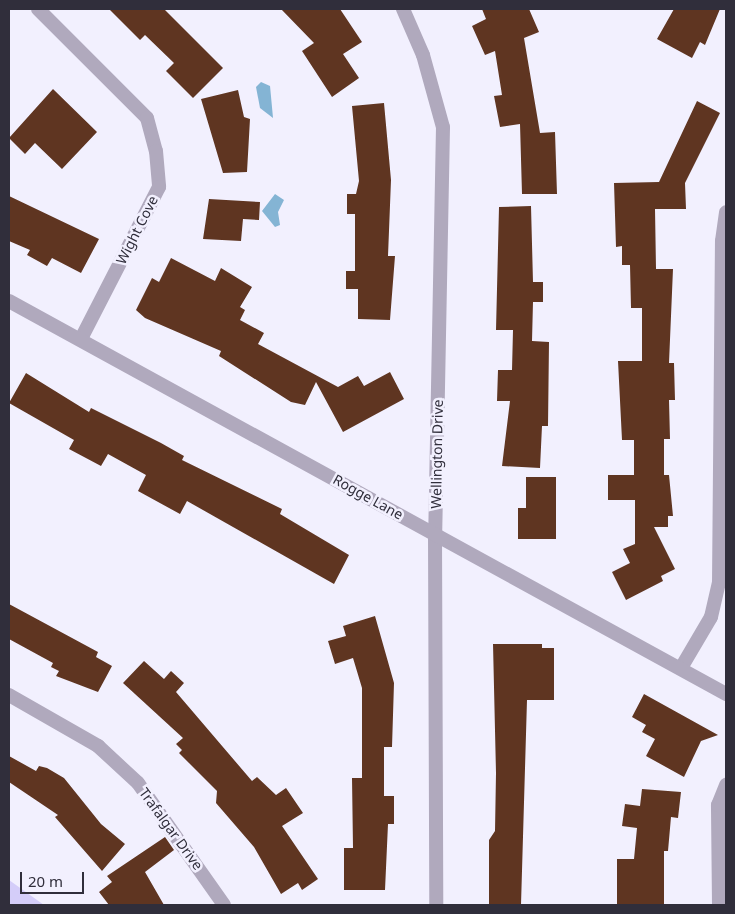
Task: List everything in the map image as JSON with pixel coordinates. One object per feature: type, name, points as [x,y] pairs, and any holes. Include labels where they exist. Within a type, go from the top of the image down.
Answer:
[{"type":"street","name":"Wight Cove","points":[[38,9],[147,118],[156,151],[159,187],[81,339]]},
{"type":"street","name":"Wellington Drive","points":[[403,9],[423,54],[443,127],[435,535],[436,905]]},
{"type":"street","points":[[681,668],[711,617],[719,584],[724,427],[726,212]]},
{"type":"street","name":"Rogge Lane","points":[[9,301],[726,694]]},
{"type":"street","name":"Trafalgar Drive","points":[[9,695],[98,746],[138,783],[224,905]]},
{"type":"street","points":[[719,905],[718,805],[726,785]]},
{"type":"shaded area","points":[[9,880],[44,905],[9,905]]},
{"type":"water","points":[[261,82],[270,86],[273,118],[260,108],[256,87]]},
{"type":"water","points":[[275,194],[284,200],[278,212],[280,225],[275,227],[262,211]]},
{"type":"building","points":[[109,9],[164,9],[223,68],[193,98],[166,71],[174,63],[145,35],[140,40]]},
{"type":"building","points":[[281,9],[340,9],[362,42],[343,54],[359,78],[332,97],[302,51],[314,43]]},
{"type":"building","points":[[482,9],[529,9],[539,32],[524,38],[540,133],[555,132],[557,194],[522,194],[520,124],[500,127],[494,96],[502,95],[495,51],[485,55],[472,26],[486,19]]},
{"type":"building","points":[[674,9],[720,9],[705,45],[700,42],[692,58],[657,39]]},
{"type":"building","points":[[53,89],[97,132],[62,169],[35,143],[25,154],[9,138]]},
{"type":"building","points":[[238,90],[244,117],[250,119],[247,172],[223,173],[201,99]]},
{"type":"building","points":[[697,101],[720,113],[685,183],[686,209],[655,209],[656,269],[673,269],[669,363],[674,363],[675,400],[669,400],[670,439],[664,439],[664,475],[669,475],[673,516],[668,516],[668,527],[654,527],[675,569],[661,576],[663,581],[626,600],[612,572],[630,563],[623,549],[635,544],[635,500],[608,500],[608,475],[634,475],[634,440],[622,440],[618,361],[642,361],[642,308],[631,308],[630,265],[622,265],[622,246],[616,247],[614,183],[659,182]]},
{"type":"building","points":[[384,103],[391,180],[388,256],[395,256],[390,320],[358,319],[358,289],[346,289],[346,271],[355,271],[355,214],[347,214],[347,194],[356,194],[359,181],[352,106]]},
{"type":"building","points":[[9,196],[99,239],[81,273],[52,258],[47,266],[27,255],[30,250],[9,241]]},
{"type":"building","points":[[209,199],[260,202],[259,220],[243,219],[241,241],[203,239]]},
{"type":"building","points":[[531,206],[533,282],[543,282],[543,302],[533,302],[532,341],[549,342],[548,426],[542,426],[540,468],[502,466],[510,401],[497,401],[498,370],[512,370],[513,330],[496,330],[499,207]]},
{"type":"building","points":[[171,258],[215,281],[221,268],[252,287],[240,307],[245,310],[240,320],[264,333],[258,344],[338,387],[358,376],[364,386],[390,372],[404,399],[343,432],[316,382],[305,405],[291,402],[219,356],[221,351],[145,318],[136,310],[152,278],[159,282]]},
{"type":"building","points":[[26,373],[89,412],[91,408],[161,443],[184,456],[182,460],[282,509],[280,514],[349,555],[334,584],[187,501],[180,514],[138,491],[146,475],[108,454],[101,466],[69,449],[74,440],[9,403]]},
{"type":"building","points":[[526,477],[556,477],[556,539],[518,539],[518,508],[526,508]]},
{"type":"building","points":[[9,604],[98,652],[96,657],[112,666],[98,692],[56,676],[59,671],[51,667],[53,663],[9,639]]},
{"type":"building","points":[[375,616],[394,683],[392,747],[384,747],[384,796],[394,796],[394,824],[388,824],[385,890],[344,890],[344,848],[353,848],[352,778],[362,778],[362,688],[353,658],[335,664],[328,641],[346,636],[343,626]]},
{"type":"building","points":[[493,644],[542,644],[542,648],[554,648],[554,700],[527,700],[521,905],[489,905],[489,840],[495,831],[496,773]]},
{"type":"building","points":[[144,661],[164,679],[171,671],[184,683],[176,692],[252,781],[257,777],[276,795],[286,788],[303,813],[282,826],[318,879],[302,890],[298,883],[281,894],[254,847],[216,803],[217,791],[179,753],[182,750],[176,744],[183,738],[123,683]]},
{"type":"building","points":[[644,694],[718,735],[701,741],[684,777],[646,756],[655,739],[642,732],[646,725],[632,717]]},
{"type":"building","points":[[9,756],[36,771],[39,766],[47,768],[64,778],[101,824],[125,844],[102,871],[55,817],[58,815],[9,782]]},
{"type":"building","points":[[642,789],[681,792],[678,818],[671,817],[668,851],[664,851],[664,905],[617,905],[617,859],[634,859],[637,828],[622,826],[625,804],[640,806]]},
{"type":"building","points":[[165,837],[174,850],[145,872],[164,905],[109,905],[99,892],[112,882],[107,876]]}]
